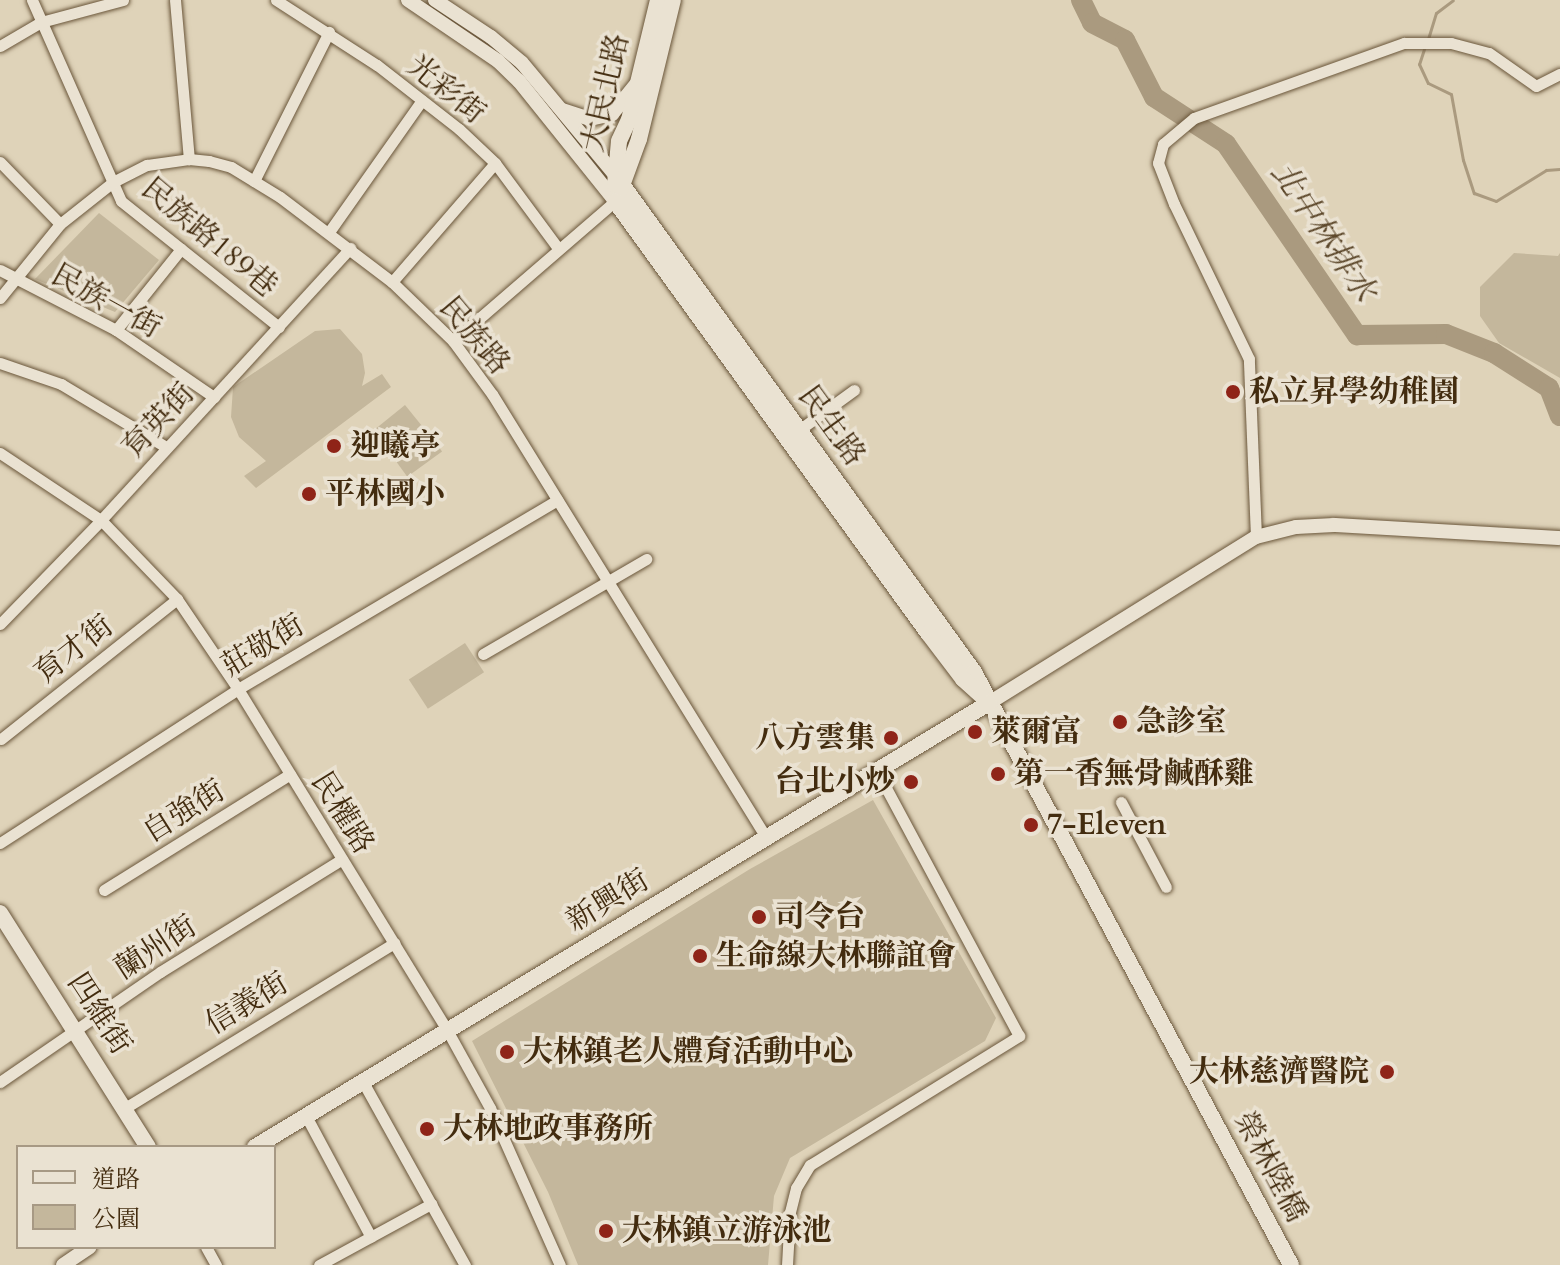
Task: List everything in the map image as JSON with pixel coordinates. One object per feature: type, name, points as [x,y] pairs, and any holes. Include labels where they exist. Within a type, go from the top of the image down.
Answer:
[{"type":"main road","name":"大民北路","points":[[615,187],[619,141],[629,120],[658,0]]},
{"type":"main road","name":"大民北路","points":[[615,187],[647,108],[673,0]]},
{"type":"main road","name":"民生路","points":[[615,187],[799,430],[974,672],[1177,1054]]},
{"type":"main road","name":"民生路","points":[[615,187],[945,656],[963,679],[989,703]]},
{"type":"main road","name":"新興街","points":[[258,1145],[989,703]]},
{"type":"main road","name":"四維街","points":[[0,913],[147,1145]]},
{"type":"main road","name":"榮林陸橋","points":[[1177,1054],[1291,1265]]},
{"type":"street","name":"民族路189巷","points":[[32,0],[121,201],[279,327]]},
{"type":"street","points":[[0,46],[41,22],[123,0]]},
{"type":"street","points":[[175,0],[189,159]]},
{"type":"street","name":"光彩街","points":[[276,0],[329,32],[422,100],[495,163],[558,248]]},
{"type":"street","name":"民生路","points":[[408,0],[498,61],[615,187]]},
{"type":"street","points":[[435,0],[522,63],[561,109],[615,187],[558,248],[453,341]]},
{"type":"street","points":[[254,181],[329,32]]},
{"type":"street","points":[[1256,537],[1249,359],[1174,204],[1158,163],[1163,144],[1194,118],[1404,43],[1451,43],[1489,53],[1536,86],[1560,74]]},
{"type":"street","points":[[561,109],[590,119],[612,114],[629,97],[638,81]]},
{"type":"street","points":[[329,232],[422,100]]},
{"type":"street","name":"民族路","points":[[0,298],[60,224],[113,182],[147,165],[189,159],[231,167],[329,232],[392,282],[453,341],[492,394],[767,839]]},
{"type":"street","points":[[0,162],[60,224]]},
{"type":"street","points":[[392,282],[495,163]]},
{"type":"street","name":"育英街","points":[[0,624],[101,520],[350,248]]},
{"type":"street","points":[[116,330],[181,249]]},
{"type":"street","name":"民族一街","points":[[0,270],[116,330],[214,397]]},
{"type":"street","points":[[0,363],[61,384],[166,447]]},
{"type":"street","points":[[799,430],[854,390]]},
{"type":"street","name":"民權路","points":[[0,453],[101,520],[177,599],[238,689],[447,1030],[490,1108],[560,1265]]},
{"type":"street","name":"莊敬街","points":[[0,843],[238,689],[557,500]]},
{"type":"street","points":[[989,703],[1256,537],[1296,527],[1334,525],[1560,538]]},
{"type":"street","points":[[483,654],[646,559]]},
{"type":"street","name":"育才街","points":[[1,739],[177,599]]},
{"type":"street","points":[[787,1265],[790,1212],[796,1188],[810,1165],[1019,1036],[885,786],[880,770]]},
{"type":"street","name":"自強街","points":[[104,890],[290,774]]},
{"type":"street","points":[[1121,802],[1166,887]]},
{"type":"street","name":"蘭州街","points":[[0,1082],[160,972],[342,859]]},
{"type":"street","name":"信義街","points":[[125,1108],[394,943]]},
{"type":"street","points":[[363,1082],[465,1265]]},
{"type":"street","points":[[306,1116],[371,1237]]},
{"type":"street","points":[[319,1265],[431,1204]]},
{"type":"street","points":[[63,1265],[87,1249]]},
{"type":"green space","points":[[99,213],[159,260],[115,312],[35,279]]},
{"type":"green space","points":[[1514,253],[1558,256],[1560,253],[1560,378],[1499,343],[1480,316],[1480,287]]},
{"type":"green space","points":[[340,329],[362,354],[365,373],[362,386],[382,374],[391,387],[256,488],[244,476],[266,461],[239,437],[231,417],[233,387],[315,331]]},
{"type":"green space","points":[[405,405],[422,426],[389,453],[372,432]]},
{"type":"green space","points":[[425,428],[442,451],[407,477],[390,453]]},
{"type":"green space","points":[[465,643],[484,672],[428,709],[409,679]]},
{"type":"green space","points":[[873,800],[996,1018],[985,1041],[790,1158],[774,1196],[768,1265],[578,1265],[548,1192],[472,1041],[750,869]]},
{"type":"waterway","name":"北中林排水","points":[[1081,0],[1092,23],[1125,40],[1154,97],[1226,144],[1357,335],[1446,334],[1494,353],[1549,388],[1560,416]]},
{"type":"waterway","points":[[1428,39],[1436,13],[1453,0]]},
{"type":"waterway","points":[[1425,46],[1419,64],[1428,83],[1451,94],[1463,160],[1474,193],[1496,201],[1546,170],[1560,169]]},
{"type":"place","name":"私立昇學幼稚園","points":[[1233,392]]},
{"type":"place","name":"迎曦亭","points":[[334,446]]},
{"type":"place","name":"平林國小","points":[[309,494]]},
{"type":"place","name":"急診室","points":[[1120,722]]},
{"type":"place","name":"萊爾富","points":[[975,732]]},
{"type":"place","name":"八方雲集","points":[[891,738]]},
{"type":"place","name":"第一香無骨鹹酥雞","points":[[998,774]]},
{"type":"place","name":"台北小炒","points":[[911,782]]},
{"type":"place","name":"7-Eleven","points":[[1031,825]]},
{"type":"place","name":"司令台","points":[[759,917]]},
{"type":"place","name":"生命線大林聯誼會","points":[[700,956]]},
{"type":"place","name":"大林鎮老人體育活動中心","points":[[507,1052]]},
{"type":"place","name":"大林慈濟醫院","points":[[1387,1072]]},
{"type":"place","name":"大林地政事務所","points":[[427,1129]]},
{"type":"place","name":"大林鎮立游泳池","points":[[606,1231]]}]
